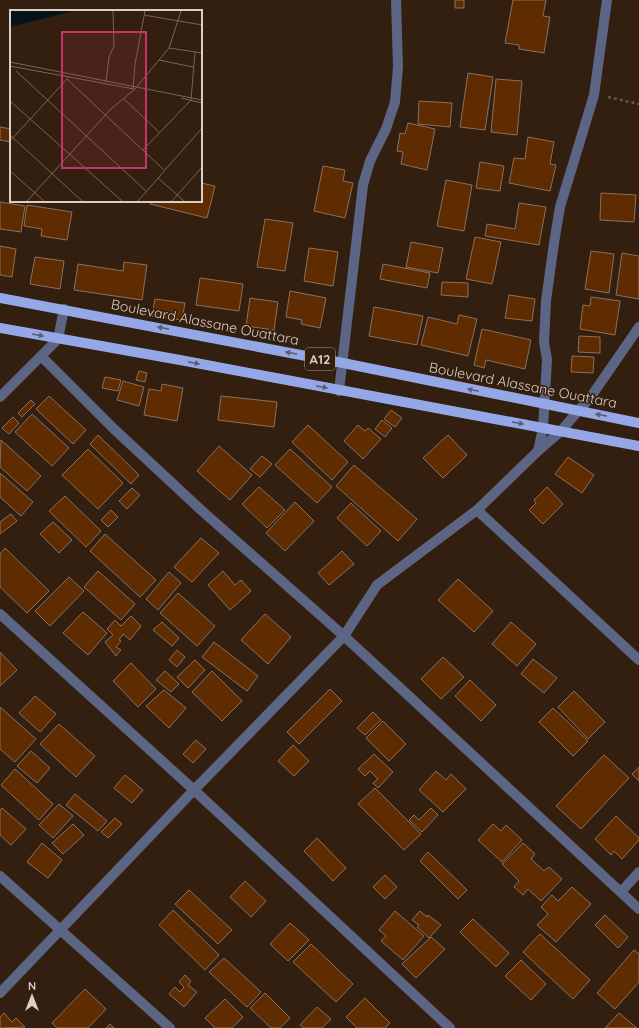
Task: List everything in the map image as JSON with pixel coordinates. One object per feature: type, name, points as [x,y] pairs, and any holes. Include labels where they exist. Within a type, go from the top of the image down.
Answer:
[{"type":"main road","name":"Boulevard Alassane Ouattara","points":[[0,298],[343,363],[639,423]]},
{"type":"main road","name":"A12","points":[[0,328],[180,360],[639,446]]},
{"type":"street","points":[[339,391],[363,185],[370,161],[386,128],[395,102],[398,67],[396,0]]},
{"type":"street","points":[[538,451],[543,428],[547,360],[544,342],[546,301],[554,243],[560,207],[594,95],[607,0]]},
{"type":"street","points":[[0,397],[58,338],[64,309]]},
{"type":"street","points":[[0,993],[59,930],[344,636],[377,585],[477,510],[561,431],[590,398],[639,327]]},
{"type":"street","points":[[40,356],[114,429],[201,510],[344,636],[639,909]]},
{"type":"street","points":[[477,510],[639,660]]},
{"type":"street","points":[[0,614],[194,790],[450,1028]]},
{"type":"street","points":[[621,892],[639,872]]},
{"type":"street","points":[[0,876],[170,1028]]},
{"type":"path","points":[[594,95],[639,104]]},
{"type":"building","points":[[455,0],[464,0],[464,8],[455,8]]},
{"type":"building","points":[[513,0],[546,0],[543,16],[550,17],[544,53],[519,49],[519,45],[505,43]]},
{"type":"building","points":[[468,73],[493,77],[485,130],[460,127]]},
{"type":"building","points":[[496,79],[522,81],[517,135],[491,132]]},
{"type":"building","points":[[419,101],[452,103],[450,127],[418,124]]},
{"type":"building","points":[[408,123],[435,129],[427,170],[401,164],[403,152],[397,151],[400,133],[405,134]]},
{"type":"building","points":[[0,127],[10,129],[10,142],[0,140]]},
{"type":"building","points":[[528,137],[554,142],[550,164],[556,165],[550,191],[509,183],[514,158],[525,159]]},
{"type":"building","points":[[480,162],[504,166],[500,191],[476,188]]},
{"type":"building","points":[[323,166],[345,170],[343,181],[353,183],[345,218],[314,211]]},
{"type":"building","points":[[446,180],[472,185],[464,231],[437,226]]},
{"type":"building","points":[[202,183],[215,186],[207,218],[150,204],[151,202],[202,202]]},
{"type":"building","points":[[601,193],[636,195],[634,222],[600,220]]},
{"type":"building","points":[[0,202],[25,206],[21,232],[0,229]]},
{"type":"building","points":[[519,203],[546,207],[539,245],[485,236],[487,224],[515,229]]},
{"type":"building","points":[[27,205],[72,212],[67,240],[41,236],[42,229],[24,226]]},
{"type":"building","points":[[265,219],[293,223],[285,271],[257,267]]},
{"type":"building","points":[[475,237],[501,242],[492,284],[466,279]]},
{"type":"building","points":[[411,242],[443,248],[438,273],[406,267]]},
{"type":"building","points":[[0,246],[16,249],[12,277],[0,275]]},
{"type":"building","points":[[309,248],[338,252],[333,286],[304,281]]},
{"type":"building","points":[[591,251],[614,254],[609,293],[585,289]]},
{"type":"building","points":[[622,253],[639,256],[639,299],[616,295]]},
{"type":"building","points":[[35,257],[64,261],[60,289],[30,284]]},
{"type":"building","points":[[124,262],[147,265],[142,300],[74,290],[78,264],[123,271]]},
{"type":"building","points":[[383,264],[430,273],[427,288],[380,279]]},
{"type":"building","points":[[200,278],[243,284],[239,311],[196,305]]},
{"type":"building","points":[[442,282],[468,283],[468,297],[441,295]]},
{"type":"building","points":[[290,291],[326,298],[320,328],[301,324],[302,320],[286,317]]},
{"type":"building","points":[[509,295],[535,299],[532,321],[505,318]]},
{"type":"building","points":[[591,297],[620,301],[615,335],[580,329],[583,305],[590,306]]},
{"type":"building","points":[[250,298],[278,302],[274,330],[246,326]]},
{"type":"building","points":[[155,299],[185,303],[182,320],[152,316]]},
{"type":"building","points":[[374,307],[423,316],[417,345],[369,336]]},
{"type":"building","points":[[459,315],[477,319],[468,356],[421,345],[428,317],[457,324]]},
{"type":"building","points":[[482,329],[531,340],[525,369],[486,360],[484,368],[474,365]]},
{"type":"building","points":[[579,336],[600,337],[600,353],[578,352]]},
{"type":"building","points":[[572,356],[594,357],[593,373],[571,372]]},
{"type":"building","points":[[139,371],[147,373],[145,382],[136,380]]},
{"type":"building","points":[[105,377],[121,380],[118,391],[102,388]]},
{"type":"building","points":[[123,381],[144,387],[139,406],[117,400]]},
{"type":"building","points":[[162,384],[183,388],[177,421],[144,415],[149,389],[161,391]]},
{"type":"building","points":[[49,396],[86,430],[73,444],[36,409]]},
{"type":"building","points":[[221,396],[277,402],[274,427],[218,420]]},
{"type":"building","points":[[31,400],[35,404],[22,417],[18,413]]},
{"type":"building","points":[[391,410],[402,418],[395,427],[384,419]]},
{"type":"building","points":[[32,414],[69,448],[52,466],[15,432]]},
{"type":"building","points":[[13,417],[19,423],[9,434],[2,428]]},
{"type":"building","points":[[382,420],[392,428],[385,437],[375,429]]},
{"type":"building","points":[[308,425],[348,462],[332,480],[292,442]]},
{"type":"building","points":[[358,425],[365,431],[368,428],[381,439],[363,459],[344,441]]},
{"type":"building","points":[[98,435],[139,475],[131,484],[90,444]]},
{"type":"building","points":[[448,435],[467,455],[443,478],[423,458]]},
{"type":"building","points":[[1,440],[41,476],[27,491],[0,467]]},
{"type":"building","points":[[219,446],[252,475],[230,500],[197,471]]},
{"type":"building","points":[[88,449],[123,483],[98,509],[62,475]]},
{"type":"building","points":[[290,449],[332,487],[317,503],[275,465]]},
{"type":"building","points":[[262,456],[272,464],[260,477],[250,469]]},
{"type":"building","points":[[568,457],[594,475],[582,493],[555,474]]},
{"type":"building","points":[[354,465],[417,519],[398,541],[336,486]]},
{"type":"building","points":[[0,473],[33,502],[21,516],[0,497]]},
{"type":"building","points":[[259,487],[285,510],[267,528],[242,504]]},
{"type":"building","points":[[547,487],[563,504],[543,524],[529,510],[536,503],[534,500]]},
{"type":"building","points":[[132,488],[140,495],[127,509],[119,501]]},
{"type":"building","points":[[65,496],[101,531],[86,547],[49,511]]},
{"type":"building","points":[[295,502],[314,521],[285,551],[266,533]]},
{"type":"building","points":[[351,503],[381,531],[367,546],[337,518]]},
{"type":"building","points":[[111,510],[118,517],[108,527],[101,520]]},
{"type":"building","points":[[11,514],[17,521],[0,534],[0,522]]},
{"type":"building","points":[[53,522],[72,540],[59,553],[40,534]]},
{"type":"building","points":[[105,534],[156,580],[140,597],[90,551]]},
{"type":"building","points":[[201,538],[219,553],[192,582],[174,567]]},
{"type":"building","points":[[5,548],[49,591],[27,613],[0,587],[0,554]]},
{"type":"building","points":[[342,551],[354,564],[329,585],[318,573]]},
{"type":"building","points":[[98,571],[135,604],[121,620],[84,587]]},
{"type":"building","points":[[223,571],[235,585],[241,580],[251,591],[230,610],[208,585]]},
{"type":"building","points":[[169,572],[181,583],[158,610],[146,599]]},
{"type":"building","points":[[69,577],[84,591],[50,626],[35,611]]},
{"type":"building","points":[[458,579],[493,611],[474,632],[438,600]]},
{"type":"building","points":[[178,593],[215,626],[197,646],[160,613]]},
{"type":"building","points":[[83,612],[107,633],[88,655],[63,633]]},
{"type":"building","points":[[265,614],[291,637],[268,664],[241,640]]},
{"type":"building","points":[[131,616],[141,626],[130,640],[123,634],[119,640],[121,641],[116,647],[121,650],[116,656],[105,642],[113,635],[107,629],[115,620],[121,626]]},
{"type":"building","points":[[162,622],[179,638],[172,646],[153,630]]},
{"type":"building","points":[[511,622],[536,644],[517,666],[492,644]]},
{"type":"building","points":[[214,642],[258,676],[247,691],[202,657]]},
{"type":"building","points":[[177,650],[185,657],[177,667],[169,660]]},
{"type":"building","points":[[0,652],[17,670],[0,686]]},
{"type":"building","points":[[443,657],[464,677],[441,699],[421,679]]},
{"type":"building","points":[[533,659],[557,678],[544,693],[521,674]]},
{"type":"building","points":[[195,660],[205,670],[188,688],[177,677]]},
{"type":"building","points":[[131,663],[156,689],[138,707],[113,681]]},
{"type":"building","points":[[165,671],[179,684],[171,692],[156,680]]},
{"type":"building","points":[[212,671],[242,701],[222,721],[192,692]]},
{"type":"building","points":[[470,680],[496,705],[481,721],[455,696]]},
{"type":"building","points":[[330,689],[342,701],[299,744],[287,732]]},
{"type":"building","points":[[164,690],[186,708],[169,728],[146,706]]},
{"type":"building","points":[[574,691],[605,722],[588,739],[558,707]]},
{"type":"building","points":[[35,696],[56,714],[40,732],[19,713]]},
{"type":"building","points":[[0,707],[36,739],[15,762],[0,749]]},
{"type":"building","points":[[553,708],[588,741],[573,756],[539,722]]},
{"type":"building","points":[[373,712],[381,720],[365,735],[357,728]]},
{"type":"building","points":[[383,721],[406,744],[389,761],[366,738]]},
{"type":"building","points":[[59,724],[95,756],[76,777],[40,744]]},
{"type":"building","points":[[196,740],[206,749],[193,763],[183,754]]},
{"type":"building","points":[[293,745],[309,761],[294,776],[278,761]]},
{"type":"building","points":[[31,751],[50,768],[37,783],[17,766]]},
{"type":"building","points":[[374,754],[393,772],[378,788],[373,783],[378,779],[370,771],[365,776],[358,769]]},
{"type":"building","points":[[604,755],[629,778],[581,829],[556,806]]},
{"type":"building","points":[[639,767],[639,781],[632,774]]},
{"type":"building","points":[[15,769],[53,804],[39,820],[1,785]]},
{"type":"building","points":[[436,771],[446,780],[451,774],[466,789],[443,812],[419,790]]},
{"type":"building","points":[[125,775],[143,790],[132,803],[114,788]]},
{"type":"building","points":[[375,788],[421,834],[404,850],[358,804]]},
{"type":"building","points":[[75,794],[107,821],[98,831],[66,805]]},
{"type":"building","points":[[59,804],[73,816],[53,838],[39,825]]},
{"type":"building","points":[[2,808],[26,829],[11,845],[0,835],[0,811]]},
{"type":"building","points":[[431,808],[438,815],[422,832],[409,820],[414,815],[419,820]]},
{"type":"building","points":[[616,816],[639,838],[639,840],[622,859],[614,851],[611,855],[595,839]]},
{"type":"building","points":[[115,818],[122,824],[108,838],[101,832]]},
{"type":"building","points":[[73,824],[84,835],[63,854],[52,843]]},
{"type":"building","points":[[493,824],[501,831],[506,825],[522,840],[502,862],[478,840]]},
{"type":"building","points":[[317,838],[346,868],[333,881],[304,851]]},
{"type":"building","points":[[42,843],[62,860],[48,878],[27,862]]},
{"type":"building","points":[[523,843],[535,854],[531,859],[544,871],[549,867],[562,879],[541,901],[528,889],[523,895],[514,887],[519,881],[502,864]]},
{"type":"building","points":[[428,852],[467,890],[458,899],[420,861]]},
{"type":"building","points":[[385,875],[397,887],[385,899],[373,887]]},
{"type":"building","points":[[245,881],[266,901],[251,917],[230,897]]},
{"type":"building","points":[[572,887],[591,904],[556,942],[537,925],[548,914],[541,907],[552,895],[558,901]]},
{"type":"building","points":[[189,890],[232,930],[218,944],[175,904]]},
{"type":"building","points":[[173,910],[219,955],[205,970],[159,925]]},
{"type":"building","points":[[395,911],[424,936],[403,960],[381,941],[386,936],[379,930]]},
{"type":"building","points":[[420,911],[441,925],[429,938],[417,927],[419,925],[412,920]]},
{"type":"building","points":[[605,915],[628,937],[618,948],[595,925]]},
{"type":"building","points":[[473,919],[509,953],[496,967],[460,932]]},
{"type":"building","points":[[290,923],[309,940],[288,961],[270,944]]},
{"type":"building","points":[[540,934],[590,980],[573,999],[523,952]]},
{"type":"building","points":[[431,937],[445,949],[416,978],[402,964]]},
{"type":"building","points":[[311,944],[353,984],[336,1002],[293,962]]},
{"type":"building","points":[[634,950],[639,954],[639,982],[615,1009],[597,993]]},
{"type":"building","points":[[224,958],[261,992],[247,1007],[209,972]]},
{"type":"building","points":[[521,960],[546,984],[531,1000],[505,976]]},
{"type":"building","points":[[185,975],[191,981],[188,985],[197,992],[184,1007],[169,994],[175,987],[180,992],[184,987],[179,982]]},
{"type":"building","points":[[85,989],[106,1009],[88,1028],[57,1028],[52,1023]]},
{"type":"building","points":[[265,993],[290,1018],[280,1028],[271,1028],[250,1008]]},
{"type":"building","points":[[365,998],[390,1023],[385,1028],[357,1028],[346,1017]]},
{"type":"building","points":[[225,999],[243,1017],[232,1028],[215,1028],[205,1018]]},
{"type":"building","points":[[317,1007],[331,1019],[322,1028],[304,1028],[300,1025]]},
{"type":"building","points":[[4,1013],[12,1022],[16,1018],[25,1027],[0,1028],[0,1017]]},
{"type":"building","points":[[619,1013],[637,1028],[605,1028]]},
{"type":"building","points":[[110,1024],[114,1028],[106,1028]]}]
